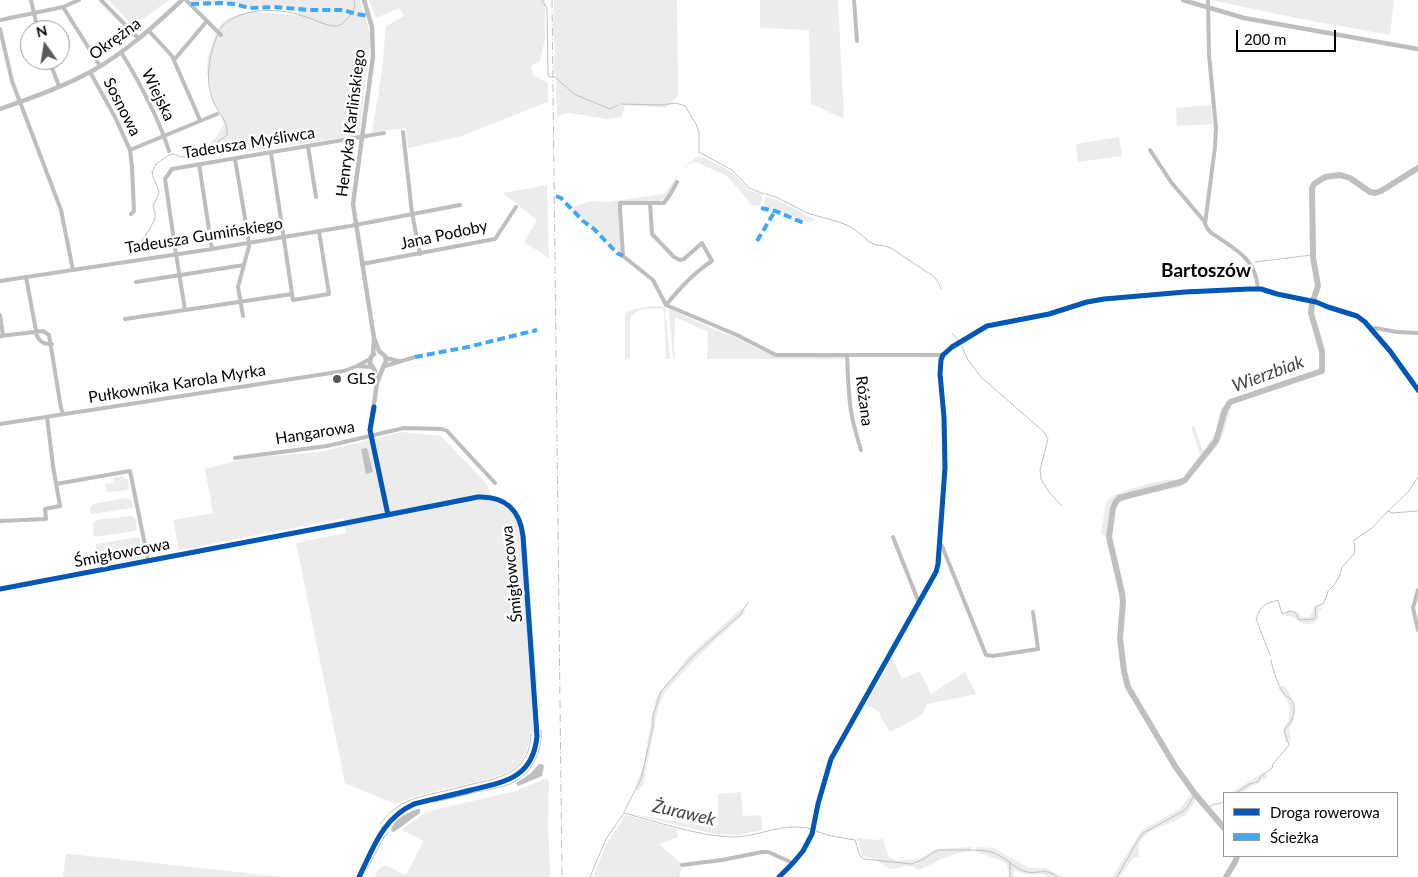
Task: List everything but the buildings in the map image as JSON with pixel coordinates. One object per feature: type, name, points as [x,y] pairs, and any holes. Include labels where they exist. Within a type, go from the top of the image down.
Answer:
[{"type":"street","points":[[31,0],[36,20]]},
{"type":"street","points":[[0,20],[63,7],[79,0]]},
{"type":"street","points":[[101,0],[140,38]]},
{"type":"street","name":"Okrężna","points":[[0,108],[90,72],[149,31],[182,0]]},
{"type":"street","points":[[186,0],[221,35]]},
{"type":"street","name":"Henryka Karlińskiego","points":[[364,0],[372,27],[373,47],[353,200],[374,338],[380,353]]},
{"type":"street","points":[[854,0],[857,41]]},
{"type":"street","points":[[1184,0],[1244,18],[1280,26],[1418,49]]},
{"type":"street","points":[[1208,0],[1210,70],[1216,128],[1205,222],[1210,233],[1248,260],[1255,273],[1258,289]]},
{"type":"street","points":[[63,7],[100,66]]},
{"type":"street","points":[[174,60],[207,21]]},
{"type":"street","points":[[0,29],[9,73],[61,210],[72,270]]},
{"type":"street","points":[[149,31],[174,60],[200,120]]},
{"type":"street","name":"Wiejska","points":[[121,52],[149,102],[169,151]]},
{"type":"street","points":[[53,70],[59,86]]},
{"type":"street","name":"Sosnowa","points":[[90,72],[130,150],[134,212],[131,214]]},
{"type":"street","points":[[130,150],[217,114]]},
{"type":"street","points":[[403,132],[412,213],[420,254]]},
{"type":"street","name":"Tadeusza Myśliwca","points":[[185,310],[166,179],[172,169],[384,133]]},
{"type":"street","points":[[308,146],[316,198]]},
{"type":"street","points":[[1150,150],[1171,182],[1205,222]]},
{"type":"street","points":[[271,153],[293,300],[329,294],[319,231]]},
{"type":"street","points":[[235,159],[248,242],[244,265],[238,283],[243,316]]},
{"type":"street","points":[[199,164],[212,248]]},
{"type":"street","points":[[677,182],[664,203],[620,204],[623,256],[653,280],[666,305],[776,355],[943,355],[966,338],[987,326],[1050,314],[1086,302],[1185,292],[1258,289],[1310,300],[1357,316],[1390,351],[1418,390]]},
{"type":"street","points":[[650,203],[652,234],[674,257],[680,260],[684,259],[702,243],[712,262],[684,284],[666,305]]},
{"type":"street","name":"Tadeusza Gumińskiego","points":[[0,281],[356,225],[460,205]]},
{"type":"street","name":"Jana Podoby","points":[[362,264],[495,239],[516,207]]},
{"type":"street","points":[[136,282],[244,265]]},
{"type":"street","points":[[26,277],[39,340],[44,344],[52,344]]},
{"type":"street","points":[[125,319],[292,294]]},
{"type":"street","points":[[0,315],[2,336],[36,331],[42,331],[50,335],[63,414]]},
{"type":"street","points":[[1371,329],[1418,333]]},
{"type":"street","name":"Henryka Karlińskiego","points":[[373,354],[374,338]]},
{"type":"street","points":[[377,383],[370,359],[373,354],[380,353],[386,358],[399,361]]},
{"type":"street","name":"Różana","points":[[847,355],[851,411],[861,450]]},
{"type":"street","points":[[778,877],[803,851],[812,834],[818,804],[831,759],[936,572],[940,544],[945,468],[944,417],[940,374],[943,355]]},
{"type":"street","points":[[386,358],[377,383],[371,436],[388,515]]},
{"type":"street","points":[[373,368],[378,370],[399,361],[415,358]]},
{"type":"street","name":"Pułkownika Karola Myrka","points":[[0,424],[344,371],[370,359]]},
{"type":"street","name":"Pułkownika Karola Myrka","points":[[357,366],[373,368]]},
{"type":"street","points":[[0,521],[46,519],[45,509],[60,506],[47,417]]},
{"type":"street","name":"Hangarowa","points":[[235,458],[328,446],[404,428],[445,430],[495,482]]},
{"type":"street","points":[[56,484],[130,471],[148,560]]},
{"type":"street","name":"Śmigłowcowa","points":[[0,589],[478,497],[490,496],[508,504],[516,512],[521,522],[524,536],[537,736],[536,750],[530,762],[513,778],[499,784],[414,804],[400,811],[381,832],[360,877]]},
{"type":"street","points":[[893,538],[918,603]]},
{"type":"street","points":[[940,544],[986,655],[993,656],[1038,649],[1034,612]]},
{"type":"street","points":[[1418,590],[1413,608],[1418,630]]},
{"type":"street","points":[[682,865],[762,852],[768,852],[793,863]]},
{"type":"shaded area","points":[[109,0],[169,0],[133,26]]},
{"type":"shaded area","points":[[192,0],[360,0],[371,37],[359,135],[245,152],[203,150],[217,136],[224,124],[222,115],[213,102],[207,72],[208,56],[216,32],[225,20],[240,14],[251,12],[298,15],[300,8],[251,6],[227,2],[193,2]]},
{"type":"shaded area","points":[[369,0],[545,0],[545,39],[540,61],[531,66],[533,75],[548,83],[548,102],[459,137],[408,148],[406,128],[372,132],[382,70],[386,26],[404,16],[399,8],[376,18]]},
{"type":"shaded area","points":[[554,0],[677,0],[678,96],[666,108],[625,105],[622,117],[607,119],[569,113],[557,116],[556,74],[553,74],[555,51],[553,31]]},
{"type":"shaded area","points":[[760,0],[838,0],[844,119],[811,104],[809,30],[760,28]]},
{"type":"shaded area","points":[[1211,0],[1394,0],[1390,35]]},
{"type":"shaded area","points":[[1211,105],[1213,124],[1177,126],[1176,108]]},
{"type":"shaded area","points":[[1119,137],[1122,156],[1078,162],[1076,144]]},
{"type":"shaded area","points":[[697,157],[705,158],[730,171],[749,190],[763,195],[760,206],[753,206],[728,177],[723,174],[695,162],[683,169]]},
{"type":"shaded area","points":[[679,175],[669,193],[658,202],[624,202],[618,204],[621,253],[571,207],[597,201],[607,202],[664,194]]},
{"type":"shaded area","points":[[547,185],[549,258],[524,242],[537,220],[503,193]]},
{"type":"shaded area","points":[[765,196],[773,198],[817,221],[808,222],[765,207]]},
{"type":"shaded area","points":[[662,306],[665,308],[670,359],[666,359],[664,311],[662,308],[640,310],[631,316],[630,359],[625,359],[625,314],[634,309]]},
{"type":"shaded area","points":[[670,309],[771,355],[845,357],[845,359],[707,359],[708,332],[675,317],[675,359],[673,359]]},
{"type":"shaded area","points":[[1222,407],[1231,407],[1223,435],[1217,446],[1194,473],[1186,474],[1200,455],[1191,427],[1194,426],[1203,451],[1216,432]]},
{"type":"shaded area","points":[[402,432],[441,436],[487,484],[492,500],[508,508],[516,520],[521,532],[534,733],[530,733],[527,750],[521,762],[513,769],[487,779],[422,795],[395,804],[345,783],[296,543],[346,533],[344,518],[179,550],[173,520],[213,513],[205,469],[248,458],[320,452]]},
{"type":"shaded area","points":[[367,448],[373,472],[366,474],[361,449]]},
{"type":"shaded area","points":[[122,476],[128,479],[129,488],[107,492],[105,484],[114,483],[113,478]]},
{"type":"shaded area","points":[[1181,478],[1190,480],[1179,487],[1131,498],[1116,504],[1107,537],[1101,534],[1107,503],[1112,497],[1126,490]]},
{"type":"shaded area","points":[[125,498],[131,500],[133,508],[91,514],[90,509],[93,504]]},
{"type":"shaded area","points":[[131,516],[135,518],[137,529],[134,531],[94,537],[93,525],[96,520]]},
{"type":"shaded area","points":[[138,537],[142,558],[100,566],[97,560],[96,544]]},
{"type":"shaded area","points":[[527,548],[540,717],[533,656]]},
{"type":"shaded area","points":[[1316,605],[1322,608],[1318,614],[1319,618],[1309,624],[1301,623],[1290,616],[1285,616],[1287,611],[1298,612],[1302,617],[1309,617]]},
{"type":"shaded area","points":[[742,608],[746,612],[695,659],[665,692],[656,718],[644,783],[638,792],[635,787],[643,767],[657,696],[689,656]]},
{"type":"shaded area","points":[[892,658],[902,679],[920,671],[931,694],[965,672],[976,694],[927,704],[922,715],[890,732],[879,712],[871,707],[864,707]]},
{"type":"shaded area","points":[[1284,685],[1293,701],[1294,707],[1294,718],[1289,729],[1291,742],[1285,743],[1284,729],[1290,711],[1288,703],[1278,688]]},
{"type":"shaded area","points":[[539,764],[544,766],[542,776],[517,785],[516,783],[530,774]]},
{"type":"shaded area","points":[[1264,772],[1268,777],[1243,792],[1233,792]]},
{"type":"shaded area","points":[[547,779],[549,782],[550,877],[374,877],[383,866],[406,874],[423,842],[421,839],[403,831],[403,829],[423,814],[516,791]]},
{"type":"shaded area","points":[[741,792],[743,816],[761,815],[763,830],[738,835],[715,834],[626,813],[709,827],[718,824],[718,794]]},
{"type":"shaded area","points":[[1190,794],[1197,798],[1187,813],[1146,834],[1141,840],[1139,857],[1133,858],[1120,877],[1112,877],[1142,830],[1180,809]]},
{"type":"shaded area","points":[[420,809],[420,813],[394,832],[391,831],[397,820],[405,814]]},
{"type":"shaded area","points":[[625,815],[677,829],[678,837],[659,844],[681,863],[682,868],[679,877],[593,877],[606,845]]},
{"type":"shaded area","points":[[857,838],[883,839],[889,857],[898,861],[919,859],[936,849],[971,847],[971,851],[951,855],[918,870],[912,866],[894,869],[888,868],[875,859],[862,856]]},
{"type":"shaded area","points":[[976,847],[994,848],[1029,868],[1046,868],[1063,877],[1024,874],[1015,870],[1013,877],[1009,877],[1007,864],[977,852]]},
{"type":"shaded area","points":[[66,854],[70,854],[284,877],[63,877]]},
{"type":"waterway","points":[[353,11],[355,7],[354,0]]},
{"type":"waterway","points":[[542,0],[547,8],[548,75],[555,77],[574,94],[610,109],[618,105]]},
{"type":"waterway","points":[[219,30],[226,22],[236,17],[258,11],[270,10],[293,13],[333,26],[345,22],[351,14]]},
{"type":"waterway","points":[[132,253],[155,219],[153,206],[159,193],[152,172],[156,164],[169,155],[173,154],[182,157],[207,150],[227,135],[225,123],[211,95],[208,77],[210,59],[218,34]]},
{"type":"waterway","points":[[622,104],[661,105],[676,103],[685,106],[699,132],[699,152],[732,170],[749,188],[764,194]]},
{"type":"waterway","name":"Wierzbiak","points":[[1223,827],[1195,794],[1175,766],[1128,687],[1120,638],[1122,593],[1109,537],[1113,508],[1119,498],[1185,480],[1216,441],[1225,410],[1230,402],[1322,371],[1322,351],[1311,313],[1318,286],[1313,257],[1312,188],[1314,184],[1325,177],[1340,175],[1350,178],[1370,192],[1375,193],[1418,168]]},
{"type":"waterway","points":[[766,194],[807,213],[849,226],[869,242],[891,248],[932,275],[941,289]]},
{"type":"waterway","points":[[1255,262],[1312,255]]},
{"type":"waterway","points":[[952,333],[958,340]]},
{"type":"waterway","points":[[961,345],[968,360],[981,377],[1044,432],[1048,439],[1040,470],[1041,479],[1049,492],[1062,506]]},
{"type":"waterway","points":[[1418,477],[1409,491],[1388,511],[1392,513],[1418,511]]},
{"type":"waterway","points":[[1270,655],[1256,619],[1261,608],[1278,600],[1282,614],[1290,611],[1295,612],[1299,620],[1314,619],[1316,617],[1315,607],[1324,603],[1328,591],[1335,584],[1342,567],[1354,554],[1354,540],[1372,528],[1388,511]]},
{"type":"waterway","points":[[624,812],[641,779],[653,726],[653,716],[661,691],[694,655],[740,615],[748,602]]},
{"type":"waterway","points":[[1237,792],[1249,784],[1258,782],[1260,777],[1272,768],[1273,764],[1289,745],[1284,731],[1292,719],[1294,705],[1284,694],[1274,673],[1271,660]]},
{"type":"waterway","points":[[434,802],[502,787],[517,780],[530,769],[538,754],[541,730]]},
{"type":"waterway","points":[[380,824],[388,814],[409,801],[422,796],[487,781],[506,774],[521,763],[526,756],[530,746],[531,734]]},
{"type":"waterway","name":"Żurawek","points":[[1117,877],[1143,833],[1182,812],[1195,794]]},
{"type":"waterway","points":[[1208,808],[1214,804],[1223,802]]},
{"type":"waterway","name":"Żurawek","points":[[590,877],[606,839],[624,813],[690,831],[717,836],[740,837],[791,827],[811,829]]},
{"type":"waterway","name":"Żurawek","points":[[816,831],[855,840],[860,856],[864,859],[912,864],[940,850],[989,851],[1024,871],[1048,872],[1057,877]]},
{"type":"waterway","points":[[366,871],[388,833]]},
{"type":"waterway","name":"Wierzbiak","points":[[1226,877],[1237,857]]},
{"type":"waterway","points":[[1010,862],[1010,877]]},
{"type":"railway","points":[[552,0],[562,877]]},
{"type":"marked path","points":[[191,4],[220,3],[235,4],[249,8],[274,7],[343,10],[369,16]]},
{"type":"marked path","points":[[556,196],[561,198],[617,253],[623,256]]},
{"type":"marked path","points":[[761,208],[775,211],[804,223]]},
{"type":"marked path","points":[[757,241],[775,211]]},
{"type":"marked path","points":[[415,357],[468,347],[537,330]]},
{"type":"cycle path","points":[[779,877],[803,851],[812,834],[818,804],[831,759],[936,572],[945,468],[944,417],[940,374],[943,355],[952,347],[987,326],[1049,314],[1087,302],[1185,292],[1261,289],[1316,302],[1357,316],[1365,322],[1390,351],[1418,390]]},
{"type":"cycle path","points":[[374,407],[370,430],[388,515]]},
{"type":"cycle path","points":[[0,589],[478,497],[496,499],[510,506],[515,512],[523,536],[537,736],[530,761],[515,776],[506,780],[414,804],[403,810],[386,826],[380,835],[359,877]]},
{"type":"place","name":"GLS","points":[[337,379]]},
{"type":"district","name":"Bartoszów","points":[[1206,271]]}]
